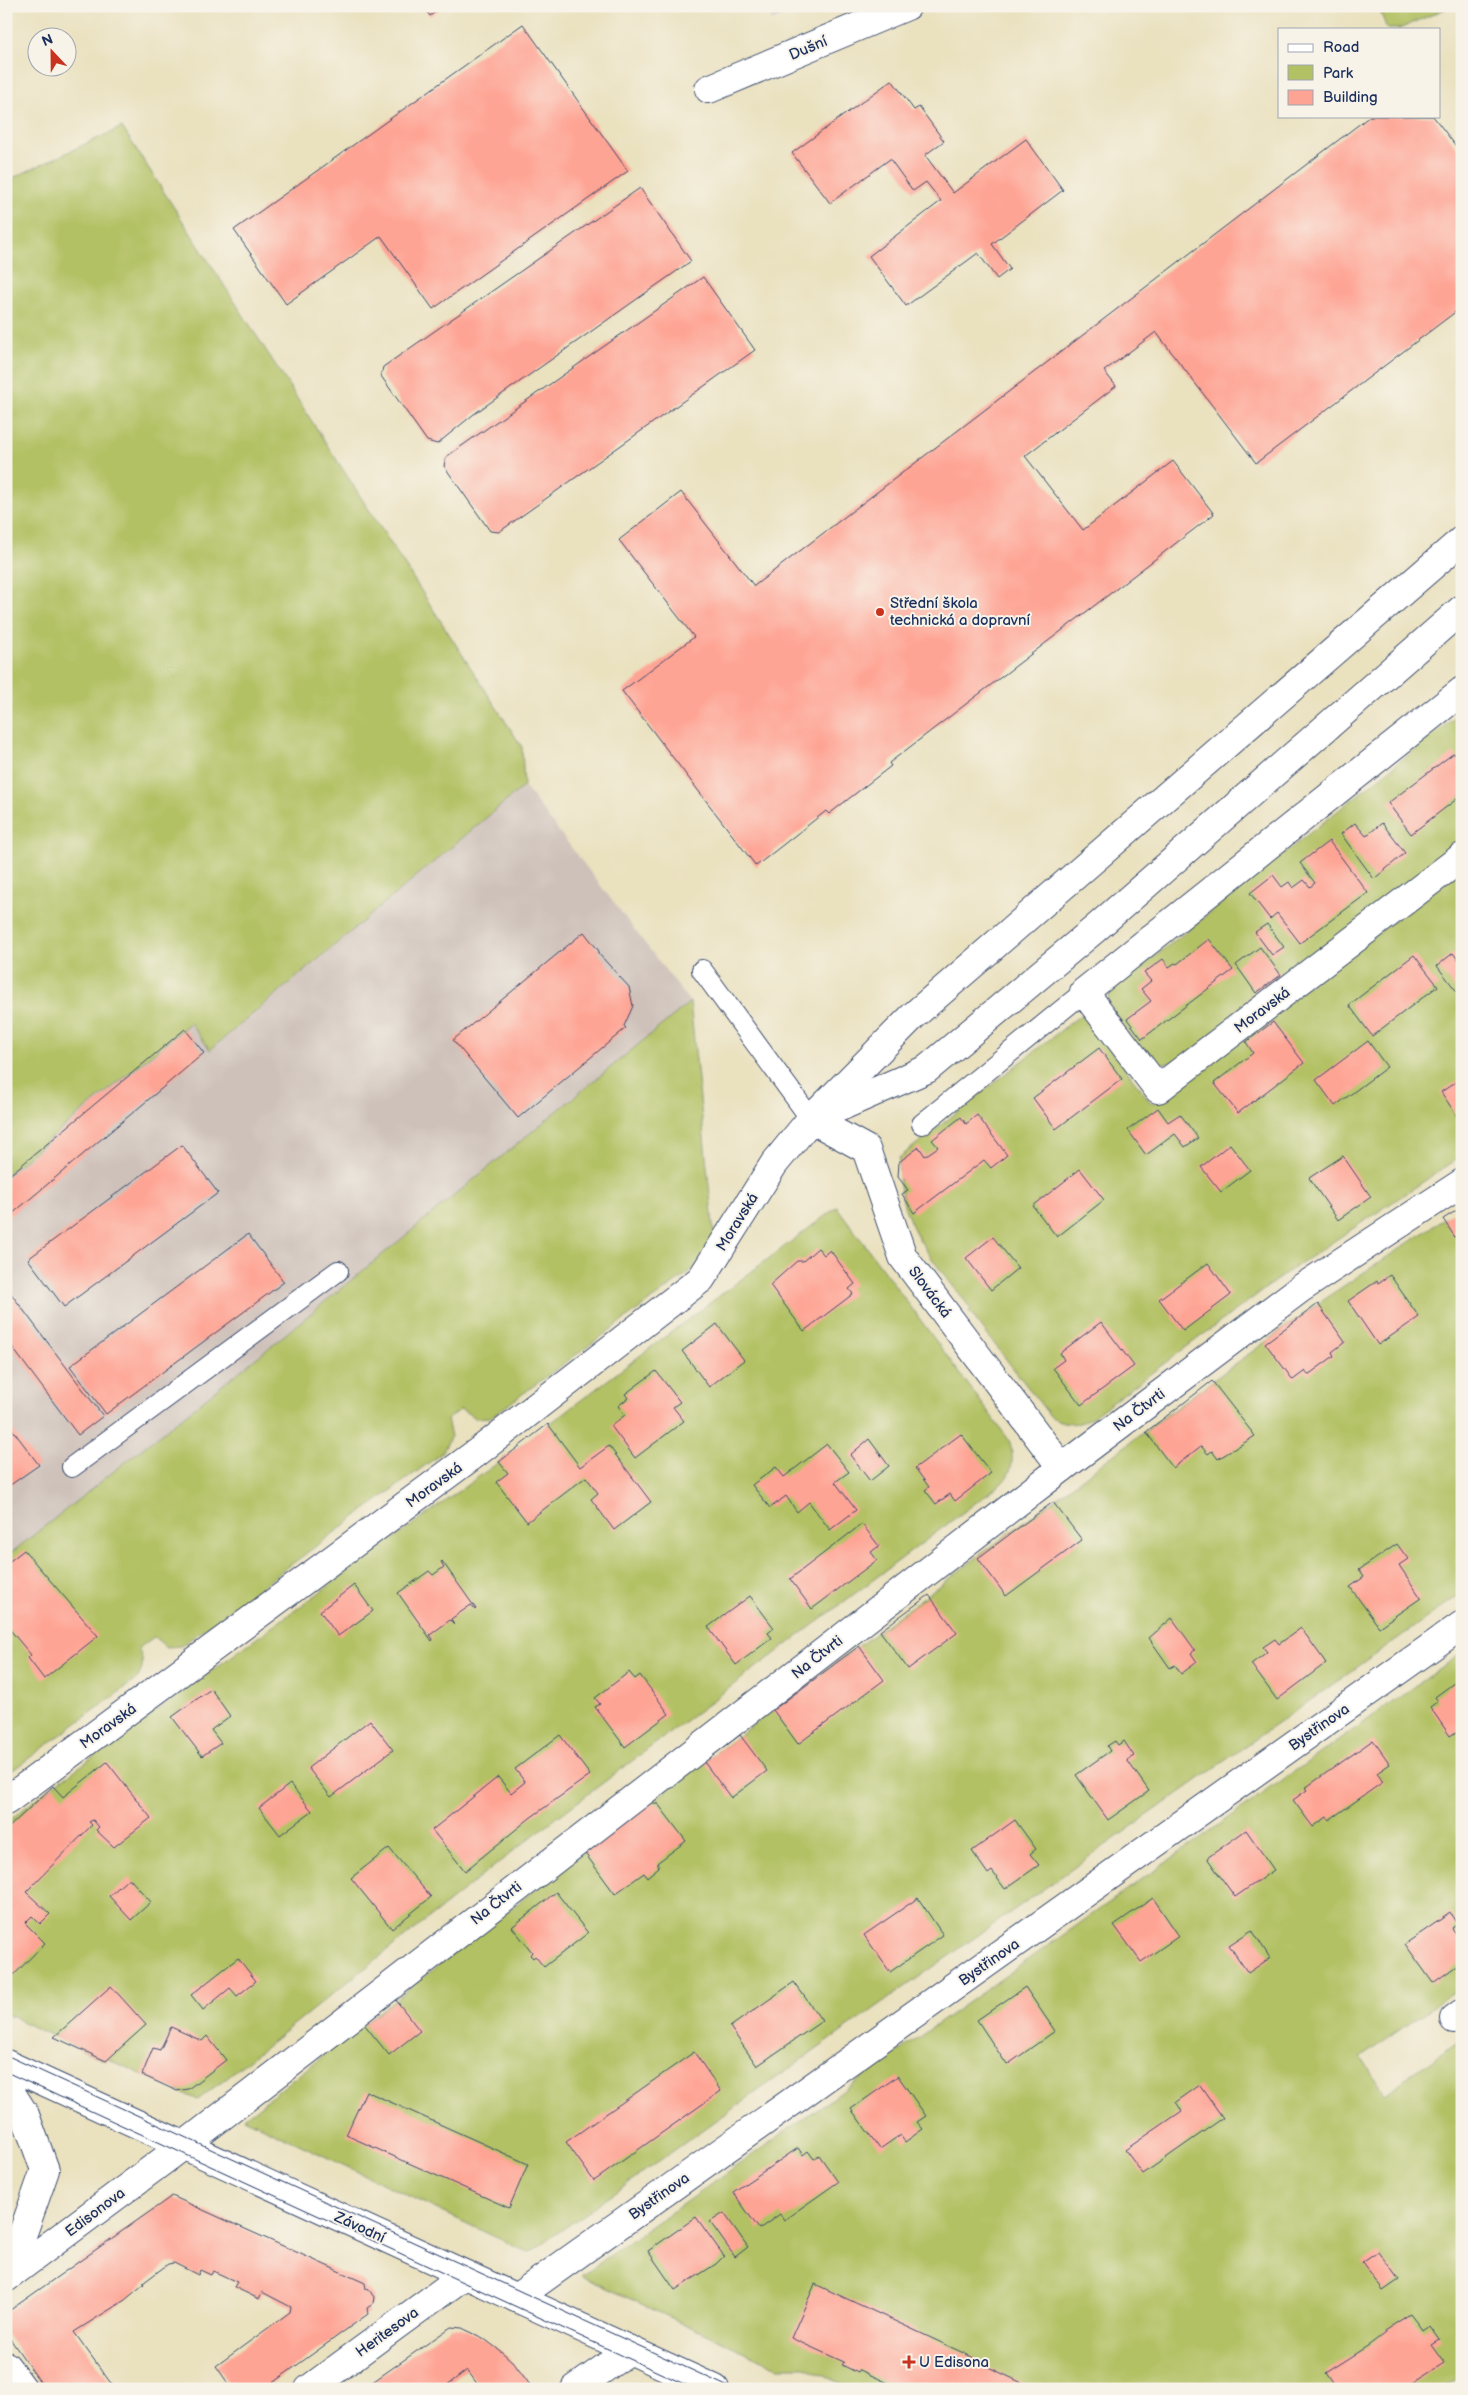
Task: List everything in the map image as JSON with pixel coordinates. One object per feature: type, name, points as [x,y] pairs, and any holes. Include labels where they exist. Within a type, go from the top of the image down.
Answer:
[{"type":"street","name":"Dušní","points":[[710,89],[907,6]]},
{"type":"street","name":"Moravská","points":[[6,1801],[479,1451],[701,1279],[774,1164],[811,1119],[913,1016],[1462,540]]},
{"type":"street","points":[[811,1119],[927,1069],[1095,928],[1462,609]]},
{"type":"street","points":[[1084,992],[1462,691]]},
{"type":"street","name":"Moravská","points":[[1084,992],[1158,1090],[1462,857]]},
{"type":"street","name":"Slovácká","points":[[811,1119],[866,1149],[903,1257],[1062,1468]]},
{"type":"street","name":"Na Čtvrti","points":[[184,2145],[1062,1468],[1300,1289],[1462,1183]]},
{"type":"street","name":"Bystřinova","points":[[516,2298],[1462,1625]]},
{"type":"street","name":"Závodní","points":[[6,2064],[715,2389]]},
{"type":"street","points":[[6,2085],[25,2114],[45,2170],[19,2244],[6,2260]]},
{"type":"street","name":"Edisonova","points":[[6,2278],[184,2145]]},
{"type":"street","name":"Heritesova","points":[[309,2389],[465,2275]]},
{"type":"street","points":[[575,2389],[630,2350]]},
{"type":"street","points":[[6,2366],[23,2389]]},
{"type":"lane","points":[[702,970],[811,1119]]},
{"type":"lane","points":[[922,1124],[1084,992]]},
{"type":"lane","points":[[72,1467],[338,1271]]},
{"type":"shaded area","points":[[767,6],[808,6],[772,21]]},
{"type":"shaded area","points":[[524,786],[690,1002],[265,1351],[6,1557],[6,1175],[190,1022],[211,1050]]},
{"type":"green space","points":[[1378,6],[1452,6],[1401,28],[1387,28]]},
{"type":"green space","points":[[122,127],[522,747],[524,786],[210,1050],[190,1023],[6,1175],[6,181]]},
{"type":"green space","points":[[1462,712],[1462,844],[1180,1060],[1160,1064],[1144,1054],[1107,1004],[1110,992]]},
{"type":"green space","points":[[1462,869],[1462,1156],[1289,1271],[1092,1417],[1071,1423],[1060,1421],[1050,1416],[969,1311],[971,1309],[920,1240],[910,1222],[903,1203],[899,1181],[899,1158],[1083,1013],[1152,1104]]},
{"type":"green space","points":[[690,1002],[714,1234],[713,1255],[491,1417],[475,1418],[461,1409],[447,1420],[451,1436],[442,1453],[181,1646],[166,1647],[154,1637],[138,1648],[142,1664],[137,1679],[6,1775],[6,1557],[265,1351]]},
{"type":"green space","points":[[837,1207],[1009,1440],[1012,1463],[1009,1473],[1002,1483],[539,1831],[198,2100],[108,2059],[106,2061],[6,2014],[6,1823],[53,1786],[499,1462]]},
{"type":"green space","points":[[1462,1207],[1462,1593],[529,2253],[244,2118],[565,1866],[1212,1381],[1327,1297]]},
{"type":"green space","points":[[1462,1653],[1462,1986],[1361,2057],[1384,2093],[1462,2039],[1462,2375],[1443,2389],[853,2389],[805,2367],[777,2367],[581,2276]]},
{"type":"building","points":[[423,6],[443,6],[430,16]]},
{"type":"building","points":[[523,24],[628,171],[433,309],[381,236],[286,304],[234,230]]},
{"type":"building","points":[[892,80],[914,110],[919,107],[944,141],[925,155],[953,193],[1026,139],[1063,190],[992,244],[1010,269],[997,279],[978,253],[906,306],[869,256],[941,201],[926,182],[913,191],[890,159],[830,203],[792,153]]},
{"type":"building","name":"Střední škola technická a dopravní","points":[[1367,118],[1435,118],[1462,154],[1462,307],[1256,463],[1156,332],[1104,371],[1116,386],[1025,456],[1083,530],[1173,461],[1214,514],[889,763],[891,766],[829,814],[826,811],[756,866],[622,691],[694,637],[619,540],[681,492],[754,586]]},
{"type":"building","points":[[640,188],[691,261],[474,414],[437,444],[427,441],[381,376],[383,367]]},
{"type":"building","points":[[703,277],[755,350],[499,532],[490,531],[444,466],[446,457]]},
{"type":"building","points":[[1454,753],[1462,764],[1462,795],[1411,834],[1388,803]]},
{"type":"building","points":[[1355,823],[1366,836],[1382,823],[1405,853],[1374,879],[1341,834]]},
{"type":"building","points":[[1329,841],[1368,893],[1300,943],[1277,913],[1270,919],[1250,893],[1273,875],[1282,887],[1289,882],[1293,888],[1304,880],[1310,887],[1315,883],[1300,863]]},
{"type":"building","points":[[1267,924],[1284,947],[1272,955],[1255,932]]},
{"type":"building","points":[[584,932],[599,951],[598,953],[629,987],[633,1006],[624,1026],[626,1028],[518,1118],[453,1040]]},
{"type":"building","points":[[1209,939],[1233,970],[1142,1039],[1127,1019],[1151,1001],[1141,989],[1151,981],[1144,973],[1163,959],[1169,967],[1175,963],[1177,964]]},
{"type":"building","points":[[1260,947],[1281,975],[1256,993],[1236,965]]},
{"type":"building","points":[[1453,953],[1462,965],[1462,990],[1458,993],[1437,966]]},
{"type":"building","points":[[1414,955],[1438,986],[1372,1036],[1349,1005]]},
{"type":"building","points":[[1273,1022],[1304,1063],[1238,1113],[1214,1083],[1253,1053],[1246,1042]]},
{"type":"building","points":[[185,1029],[204,1053],[6,1219],[6,1178]]},
{"type":"building","points":[[1368,1041],[1387,1067],[1335,1106],[1316,1080]]},
{"type":"building","points":[[1099,1048],[1122,1079],[1056,1129],[1033,1098]]},
{"type":"building","points":[[1462,1078],[1462,1124],[1441,1092]]},
{"type":"building","points":[[1158,1108],[1168,1122],[1180,1114],[1198,1138],[1185,1147],[1175,1134],[1146,1155],[1128,1130]]},
{"type":"building","points":[[977,1115],[1007,1155],[991,1168],[984,1160],[914,1213],[902,1194],[908,1190],[898,1177],[899,1162],[919,1147],[925,1156],[938,1147],[932,1140],[961,1117],[966,1124]]},
{"type":"building","points":[[1230,1144],[1250,1170],[1221,1192],[1201,1167]]},
{"type":"building","points":[[182,1145],[218,1193],[64,1307],[28,1259]]},
{"type":"building","points":[[1343,1156],[1371,1197],[1338,1220],[1309,1178]]},
{"type":"building","points":[[1080,1169],[1104,1200],[1057,1237],[1033,1206]]},
{"type":"building","points":[[1462,1207],[1462,1248],[1443,1219]]},
{"type":"building","points":[[248,1234],[284,1282],[106,1414],[70,1366]]},
{"type":"building","points":[[993,1237],[1018,1268],[991,1290],[966,1258]]},
{"type":"building","points":[[818,1248],[824,1255],[830,1250],[855,1284],[849,1289],[853,1294],[804,1331],[770,1285],[797,1261],[803,1261]]},
{"type":"building","points":[[1208,1263],[1231,1295],[1183,1331],[1159,1299]]},
{"type":"building","points":[[1390,1275],[1419,1317],[1378,1345],[1348,1301],[1377,1281],[1378,1283]]},
{"type":"building","points":[[6,1287],[103,1416],[78,1435],[6,1339]]},
{"type":"building","points":[[1318,1304],[1345,1342],[1332,1352],[1334,1356],[1308,1375],[1305,1371],[1293,1380],[1265,1343]]},
{"type":"building","points":[[1101,1322],[1134,1366],[1081,1405],[1053,1368],[1064,1360],[1060,1353]]},
{"type":"building","points":[[717,1324],[744,1360],[709,1387],[682,1351]]},
{"type":"building","points":[[656,1371],[680,1402],[673,1407],[684,1421],[635,1458],[611,1426],[625,1415],[618,1406],[628,1398],[625,1394]]},
{"type":"building","points":[[1212,1381],[1255,1436],[1218,1459],[1212,1451],[1208,1454],[1201,1446],[1173,1468],[1146,1432]]},
{"type":"building","points":[[6,1421],[39,1465],[6,1488]]},
{"type":"building","points":[[548,1424],[580,1467],[609,1446],[651,1502],[614,1530],[591,1499],[598,1493],[586,1477],[527,1522],[496,1482],[508,1473],[499,1462]]},
{"type":"building","points":[[961,1434],[991,1473],[955,1501],[950,1494],[936,1504],[925,1490],[929,1487],[915,1468]]},
{"type":"building","points":[[869,1439],[889,1466],[870,1481],[850,1455]]},
{"type":"building","points":[[827,1444],[849,1472],[835,1482],[856,1510],[830,1530],[809,1502],[797,1512],[786,1496],[770,1508],[752,1485],[776,1467],[784,1477]]},
{"type":"building","points":[[1053,1502],[1082,1540],[1006,1596],[978,1558]]},
{"type":"building","points":[[862,1524],[879,1546],[871,1552],[877,1560],[812,1609],[790,1579]]},
{"type":"building","points":[[1397,1544],[1408,1559],[1399,1565],[1421,1598],[1379,1627],[1350,1587],[1364,1577],[1359,1570]]},
{"type":"building","points":[[24,1550],[98,1636],[44,1679],[28,1658],[31,1655],[6,1625],[6,1564]]},
{"type":"building","points":[[442,1561],[476,1609],[471,1605],[451,1619],[454,1624],[450,1620],[430,1635],[433,1639],[432,1641],[398,1593],[429,1571],[433,1575],[444,1567]]},
{"type":"building","points":[[354,1585],[373,1611],[338,1636],[320,1611]]},
{"type":"building","points":[[929,1595],[957,1633],[908,1669],[880,1631]]},
{"type":"building","points":[[750,1596],[774,1628],[768,1633],[772,1638],[736,1665],[708,1627]]},
{"type":"building","points":[[1172,1618],[1195,1650],[1191,1653],[1197,1662],[1181,1674],[1175,1665],[1170,1668],[1149,1638]]},
{"type":"building","points":[[1301,1628],[1326,1663],[1277,1700],[1251,1664],[1267,1652],[1263,1647],[1275,1639],[1279,1644]]},
{"type":"building","points":[[859,1646],[884,1680],[798,1744],[773,1710]]},
{"type":"building","points":[[629,1672],[635,1679],[640,1675],[669,1714],[625,1747],[595,1707],[600,1704],[595,1698]]},
{"type":"building","points":[[1462,1677],[1462,1735],[1459,1730],[1450,1736],[1430,1707],[1438,1701],[1435,1697]]},
{"type":"building","points":[[211,1689],[230,1716],[211,1730],[221,1743],[202,1756],[172,1717]]},
{"type":"building","points":[[370,1720],[393,1750],[331,1797],[308,1768]]},
{"type":"building","points":[[560,1735],[590,1775],[530,1818],[465,1871],[432,1830],[498,1777],[511,1793],[525,1782],[515,1769]]},
{"type":"building","points":[[740,1735],[767,1771],[731,1798],[704,1762]]},
{"type":"building","points":[[1373,1740],[1390,1764],[1377,1773],[1383,1782],[1329,1820],[1327,1817],[1313,1827],[1293,1800],[1307,1790],[1305,1788]]},
{"type":"building","points":[[1115,1741],[1118,1745],[1124,1741],[1134,1756],[1127,1760],[1149,1791],[1108,1820],[1076,1775],[1110,1751],[1107,1746]]},
{"type":"building","points":[[107,1762],[151,1818],[114,1847],[96,1830],[99,1827],[93,1820],[89,1822],[92,1825],[26,1892],[50,1914],[40,1924],[32,1916],[25,1923],[45,1943],[6,1983],[6,1830],[53,1786],[63,1797]]},
{"type":"building","points":[[290,1784],[312,1811],[280,1835],[259,1808]]},
{"type":"building","points":[[650,1802],[658,1804],[686,1841],[657,1863],[659,1867],[647,1877],[644,1873],[615,1894],[584,1852]]},
{"type":"building","points":[[1015,1820],[1036,1849],[1030,1854],[1039,1865],[1005,1889],[992,1871],[988,1874],[972,1851]]},
{"type":"building","points":[[1246,1830],[1274,1870],[1235,1897],[1207,1858]]},
{"type":"building","points":[[389,1848],[431,1897],[392,1929],[351,1878]]},
{"type":"building","points":[[129,1878],[151,1902],[131,1920],[109,1896]]},
{"type":"building","points":[[556,1892],[588,1933],[544,1967],[535,1956],[533,1958],[530,1955],[532,1952],[512,1927]]},
{"type":"building","points":[[918,1898],[943,1935],[890,1972],[864,1935]]},
{"type":"building","points":[[1153,1898],[1179,1936],[1141,1962],[1114,1925]]},
{"type":"building","points":[[1450,1913],[1457,1924],[1452,1928],[1462,1942],[1462,1962],[1433,1983],[1405,1944]]},
{"type":"building","points":[[1252,1930],[1270,1958],[1248,1973],[1229,1945]]},
{"type":"building","points":[[238,1958],[256,1981],[237,1996],[230,1988],[203,2010],[191,1995]]},
{"type":"building","points":[[794,1982],[822,2021],[757,2066],[730,2027]]},
{"type":"building","points":[[111,1986],[146,2025],[106,2061],[54,2037]]},
{"type":"building","points":[[1025,1987],[1055,2031],[1007,2065],[977,2020]]},
{"type":"building","points":[[396,2000],[420,2031],[389,2055],[364,2024]]},
{"type":"building","points":[[171,2027],[202,2041],[207,2036],[226,2060],[188,2089],[177,2091],[142,2075],[153,2048],[160,2050]]},
{"type":"building","points":[[694,2052],[721,2091],[594,2181],[566,2142]]},
{"type":"building","points":[[898,2076],[926,2116],[917,2122],[923,2129],[905,2142],[900,2135],[880,2149],[851,2109]]},
{"type":"building","points":[[1200,2085],[1223,2118],[1143,2174],[1125,2150],[1182,2111],[1176,2102]]},
{"type":"building","points":[[366,2091],[528,2164],[509,2208],[346,2135]]},
{"type":"building","points":[[798,2148],[803,2155],[808,2151],[814,2159],[819,2155],[838,2182],[784,2220],[780,2214],[759,2229],[733,2192]]},
{"type":"building","points":[[172,2196],[365,2283],[366,2289],[374,2297],[373,2304],[367,2308],[368,2314],[264,2389],[232,2389],[216,2366],[290,2312],[291,2307],[262,2292],[259,2299],[234,2287],[237,2282],[213,2271],[211,2275],[200,2270],[198,2275],[174,2263],[168,2264],[125,2300],[74,2332],[115,2389],[45,2389],[6,2333],[6,2313]]},
{"type":"building","points":[[724,2213],[748,2247],[735,2257],[710,2222]]},
{"type":"building","points":[[696,2217],[724,2256],[716,2264],[675,2290],[648,2251]]},
{"type":"building","points":[[1378,2251],[1399,2280],[1383,2291],[1362,2262]]},
{"type":"building","points":[[815,2284],[985,2363],[984,2365],[1035,2389],[901,2389],[860,2370],[858,2373],[842,2365],[844,2362],[791,2338]]},
{"type":"building","points":[[1410,2314],[1423,2331],[1430,2326],[1440,2340],[1432,2345],[1445,2363],[1404,2389],[1336,2389],[1325,2373],[1369,2345],[1385,2333],[1384,2331]]},
{"type":"building","points":[[451,2327],[462,2328],[483,2338],[503,2353],[513,2362],[533,2389],[481,2389],[467,2370],[442,2389],[355,2389],[362,2384],[364,2388]]},
{"type":"tram line","points":[[6,2055],[733,2389]]},
{"type":"tram line","points":[[6,2072],[695,2389]]},
{"type":"place","name":"Střední škola technická a dopravní","points":[[880,612]]},
{"type":"place","name":"U Edisona","points":[[909,2362]]}]
